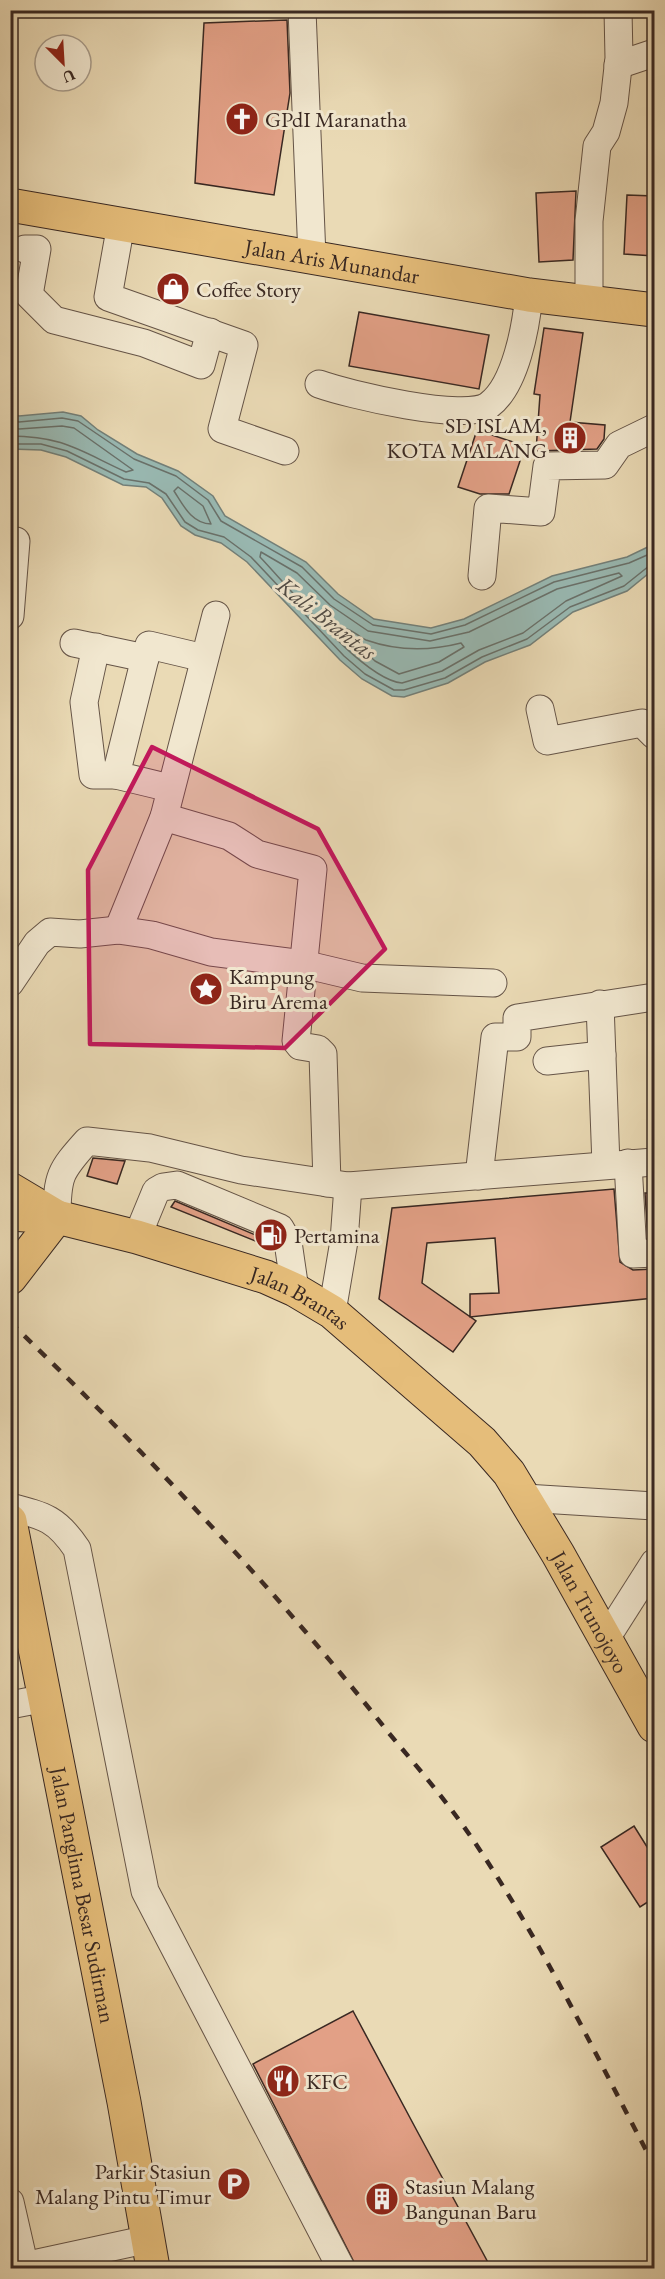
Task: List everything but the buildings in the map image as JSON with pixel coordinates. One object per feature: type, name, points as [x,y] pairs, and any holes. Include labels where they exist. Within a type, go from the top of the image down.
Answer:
[{"type":"main road","name":"Jalan Aris Munandar","points":[[10,205],[529,295],[654,310]]},
{"type":"main road","points":[[10,1189],[57,1216],[10,1278]]},
{"type":"main road","name":"Jalan Brantas","points":[[10,1214],[57,1216],[137,1237],[266,1277],[295,1290],[332,1312],[482,1442],[509,1473],[525,1498]]},
{"type":"main road","name":"Jalan Trunojoyo","points":[[525,1498],[654,1726]]},
{"type":"main road","name":"Jalan Panglima Besar Sudirman","points":[[10,1521],[18,1596],[46,1698],[151,2254]]},
{"type":"street","points":[[302,10],[312,257]]},
{"type":"street","points":[[589,302],[589,221],[597,146],[606,132],[614,104],[618,65],[618,10]]},
{"type":"street","points":[[618,65],[654,53]]},
{"type":"street","points":[[121,224],[108,297],[244,345],[222,429],[285,451]]},
{"type":"street","points":[[25,249],[37,249],[29,296],[54,320],[144,343],[201,365],[210,332]]},
{"type":"street","points":[[318,384],[342,392],[426,408],[479,411],[495,400],[507,380],[525,331],[529,295]]},
{"type":"street","points":[[482,576],[488,508],[541,512],[547,466],[605,465],[619,445],[654,428]]},
{"type":"street","points":[[10,616],[16,541]]},
{"type":"street","points":[[118,930],[164,817],[216,615]]},
{"type":"street","points":[[145,658],[85,645],[84,702],[93,775],[116,775],[170,788]]},
{"type":"street","points":[[116,775],[149,645],[204,658]]},
{"type":"street","points":[[540,709],[547,741],[642,723],[654,735]]},
{"type":"street","points":[[164,817],[229,836],[257,854],[313,869],[296,1041],[300,1046],[318,1049],[323,1054],[344,1241],[332,1312]]},
{"type":"street","points":[[10,983],[37,943],[50,932],[80,934],[118,930],[152,935],[211,952],[303,964],[362,978],[493,983]]},
{"type":"street","points":[[479,1176],[495,1037],[517,1037],[517,1018],[654,997]]},
{"type":"street","points":[[600,1004],[602,1055],[617,1164],[633,1254],[654,1252]]},
{"type":"street","points":[[547,1060],[602,1055]]},
{"type":"street","points":[[57,1216],[57,1184],[63,1168],[87,1141],[150,1148],[241,1170],[338,1184],[479,1176],[654,1162]]},
{"type":"street","points":[[137,1237],[156,1191],[163,1187],[177,1185],[280,1228],[288,1242],[295,1290]]},
{"type":"street","points":[[525,1498],[654,1506]]},
{"type":"street","points":[[10,1507],[38,1514],[63,1528],[77,1550],[145,1890],[341,2268]]},
{"type":"street","points":[[604,1640],[654,1563]]},
{"type":"street","points":[[10,1705],[46,1698]]},
{"type":"street","points":[[10,2202],[24,2267],[151,2254]]},
{"type":"highlighted area","points":[[152,747],[318,829],[385,949],[285,1048],[90,1044],[88,870]]},
{"type":"water","name":"Kali Brantas","points":[[10,412],[19,416],[63,412],[81,416],[98,430],[137,454],[178,471],[213,496],[225,516],[306,562],[338,594],[374,619],[431,628],[464,619],[552,576],[627,557],[654,544],[654,569],[627,591],[573,612],[530,645],[485,662],[448,683],[404,697],[392,696],[362,679],[340,660],[247,562],[221,543],[195,535],[181,526],[162,498],[146,487],[123,485],[66,457],[41,450],[11,449]]},
{"type":"railway","points":[[10,1322],[158,1470],[253,1572],[299,1624],[453,1812],[489,1864],[540,1948],[654,2165]]},
{"type":"place","name":"GPdI Maranatha","points":[[242,119]]},
{"type":"place","name":"Coffee Story","points":[[173,289]]},
{"type":"place","name":"SD ISLAM, KOTA MALANG","points":[[570,438]]},
{"type":"place","name":"Kampung Biru Arema","points":[[206,989]]},
{"type":"place","name":"Pertamina","points":[[271,1235]]},
{"type":"place","name":"KFC","points":[[283,2081]]},
{"type":"place","name":"Parkir Stasiun Malang Pintu Timur","points":[[234,2184]]},
{"type":"place","name":"Stasiun Malang Bangunan Baru","points":[[382,2199]]}]
